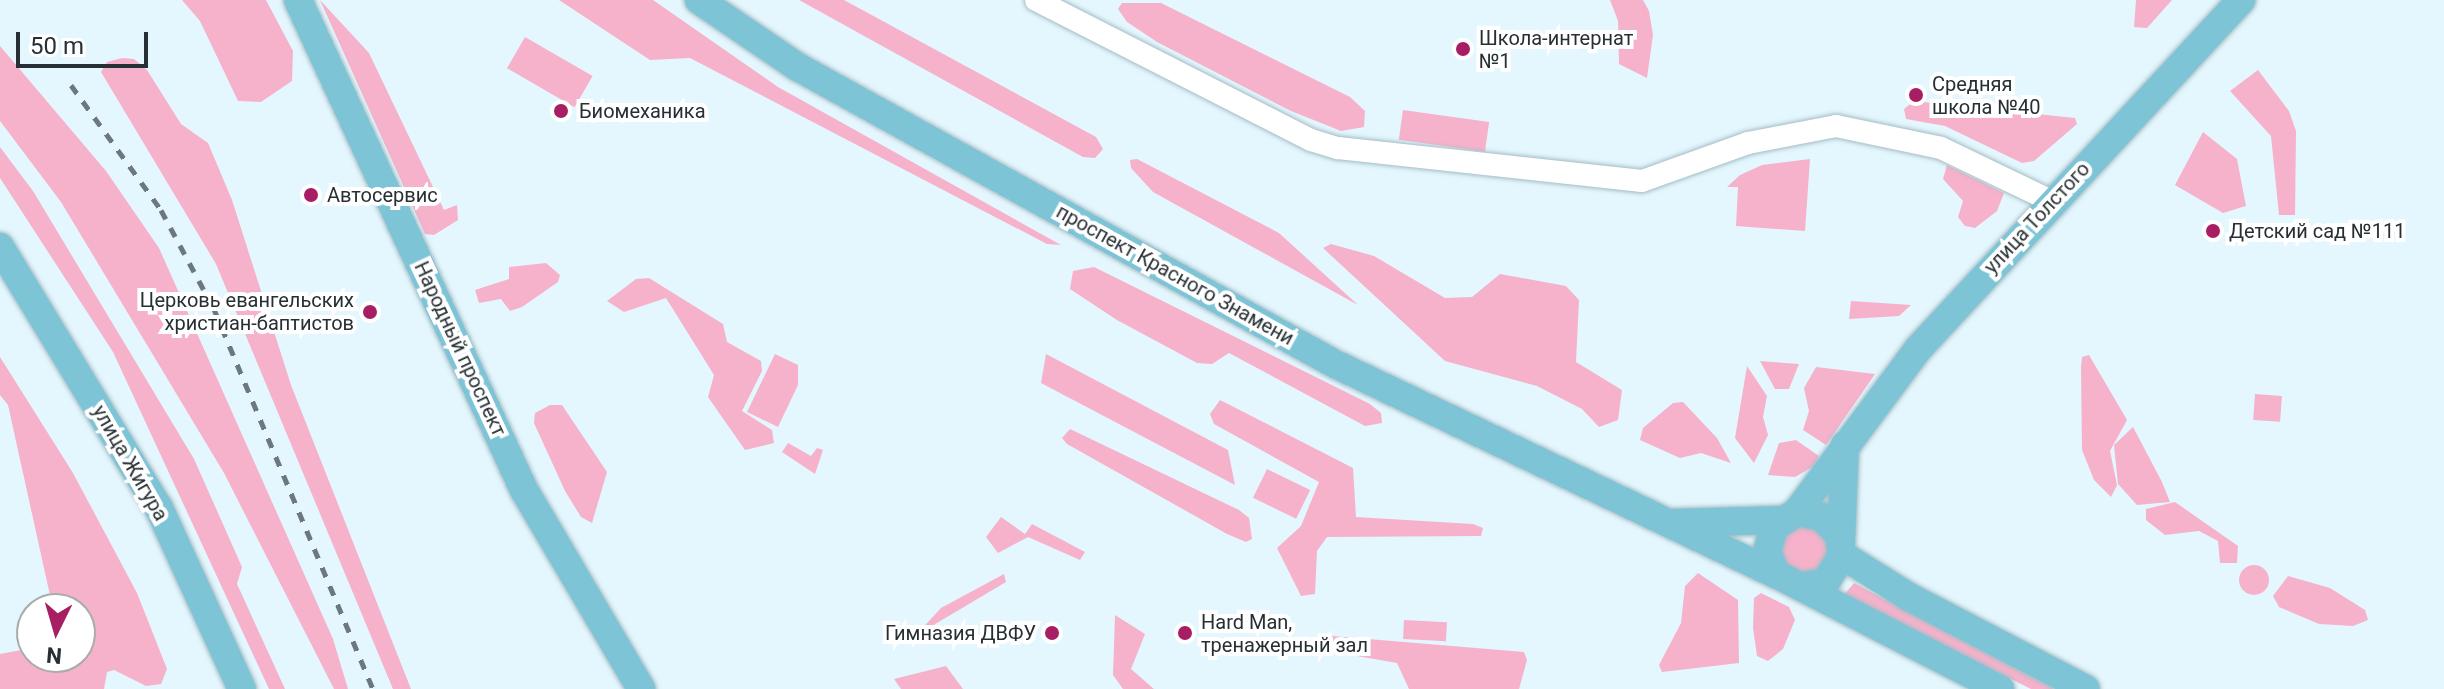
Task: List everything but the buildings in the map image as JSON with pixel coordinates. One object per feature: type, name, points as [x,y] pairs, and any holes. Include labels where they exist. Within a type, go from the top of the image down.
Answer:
[{"type":"main road","name":"Народный проспект","points":[[298,0],[524,490],[641,689]]},
{"type":"main road","name":"проспект Красного Знамени","points":[[699,0],[796,66],[1335,364],[1776,574],[2000,689]]},
{"type":"main road","name":"улица Толстого","points":[[1790,516],[1919,348],[2051,201],[2241,0]]},
{"type":"main road","name":"улица Жигура","points":[[0,247],[159,508],[242,689]]},
{"type":"main road","points":[[1801,587],[1826,582],[1842,549],[1845,445]]},
{"type":"main road","name":"проспект Красного Знамени","points":[[1666,523],[1790,516],[1827,520],[1842,549],[1909,597],[2086,689]]},
{"type":"main road","points":[[1776,574],[1767,546],[1790,516]]},
{"type":"street","points":[[1036,0],[1311,140],[1338,148],[1642,181],[1748,143],[1836,126],[1941,148],[2051,201]]},
{"type":"shaded area","points":[[182,0],[266,0],[293,51],[292,81],[261,102],[238,101],[200,21]]},
{"type":"shaded area","points":[[320,0],[369,53],[444,210],[457,205],[458,220],[434,235],[425,234]]},
{"type":"shaded area","points":[[559,0],[653,0],[778,87],[1061,245],[1047,244],[690,58],[650,60]]},
{"type":"shaded area","points":[[799,0],[844,0],[1096,137],[1103,149],[1095,158],[1083,157]]},
{"type":"shaded area","points":[[1610,0],[1643,0],[1649,11],[1653,35],[1647,78],[1619,64],[1618,21]]},
{"type":"shaded area","points":[[2136,0],[2172,0],[2147,28],[2134,27]]},
{"type":"shaded area","points":[[1122,3],[1161,3],[1350,97],[1365,111],[1364,127],[1341,131],[1291,111],[1157,42],[1127,22],[1118,9]]},
{"type":"shaded area","points":[[525,37],[593,76],[575,107],[507,68]]},
{"type":"shaded area","points":[[0,46],[106,171],[159,248],[333,639],[348,689],[334,689],[224,473],[61,202],[0,121]]},
{"type":"shaded area","points":[[134,59],[147,70],[181,124],[208,143],[232,200],[291,385],[411,689],[393,689],[216,264],[101,72],[107,62]]},
{"type":"shaded area","points":[[2258,70],[2289,111],[2296,131],[2295,215],[2279,215],[2271,136],[2230,91]]},
{"type":"shaded area","points":[[1914,101],[2075,118],[2077,124],[2034,161],[2022,163],[1945,126],[1906,119],[1904,109]]},
{"type":"shaded area","points":[[1403,110],[1489,122],[1485,152],[1399,140]]},
{"type":"shaded area","points":[[2203,132],[2237,159],[2246,206],[2223,213],[2175,185]]},
{"type":"shaded area","points":[[0,147],[33,191],[194,459],[242,567],[237,584],[285,689],[269,689],[113,352],[0,178]]},
{"type":"shaded area","points":[[1137,159],[1279,233],[1358,305],[1153,192],[1131,168],[1130,160]]},
{"type":"shaded area","points":[[1810,159],[1805,231],[1736,226],[1738,187],[1727,187],[1740,175],[1762,165]]},
{"type":"shaded area","points":[[1947,165],[2004,193],[1997,211],[1975,228],[1965,226],[1958,217],[1963,201],[1943,179]]},
{"type":"shaded area","points":[[1331,244],[1374,256],[1445,298],[1472,297],[1500,274],[1566,286],[1579,300],[1576,362],[1622,390],[1618,420],[1599,427],[1582,409],[1537,386],[1445,361],[1323,248]]},
{"type":"shaded area","points":[[546,263],[560,275],[558,282],[522,307],[510,311],[501,299],[479,303],[475,290],[509,279],[509,267]]},
{"type":"shaded area","points":[[1094,267],[1370,404],[1381,413],[1382,423],[1365,426],[1229,353],[1212,364],[1197,363],[1117,320],[1070,289],[1073,271]]},
{"type":"shaded area","points":[[649,278],[723,324],[727,342],[761,361],[762,371],[742,411],[772,430],[774,443],[745,450],[708,397],[714,375],[666,298],[624,312],[607,301],[636,279]]},
{"type":"shaded area","points":[[1851,301],[1911,305],[1899,316],[1849,319]]},
{"type":"shaded area","points":[[775,354],[798,365],[798,385],[778,427],[747,412]]},
{"type":"shaded area","points":[[1046,354],[1228,450],[1235,485],[1041,383]]},
{"type":"shaded area","points":[[2089,355],[2127,420],[2110,451],[2117,485],[2111,497],[2094,480],[2082,450],[2081,367],[2082,357]]},
{"type":"shaded area","points":[[0,357],[73,473],[137,593],[167,669],[161,684],[146,686],[114,670],[107,672],[104,689],[0,689],[0,654],[16,651],[16,673],[96,673],[96,593],[49,593],[8,405],[0,395]]},
{"type":"shaded area","points":[[1760,361],[1799,364],[1789,389],[1775,389]]},
{"type":"shaded area","points":[[1747,366],[1767,396],[1763,417],[1768,435],[1754,463],[1735,438]]},
{"type":"shaded area","points":[[1816,367],[1875,374],[1826,445],[1803,430],[1809,411],[1804,388]]},
{"type":"shaded area","points":[[2255,394],[2282,396],[2280,422],[2253,420]]},
{"type":"shaded area","points":[[1220,400],[1353,468],[1356,517],[1473,524],[1483,528],[1481,536],[1327,537],[1317,551],[1315,594],[1301,596],[1277,548],[1301,526],[1319,482],[1214,424],[1210,414]]},
{"type":"shaded area","points":[[1683,402],[1717,438],[1731,463],[1701,453],[1680,458],[1640,440],[1643,428],[1673,403]]},
{"type":"shaded area","points":[[550,405],[562,405],[607,472],[592,523],[581,517],[565,491],[534,423],[535,413]]},
{"type":"shaded area","points":[[2133,427],[2170,502],[2137,505],[2118,484],[2114,445]]},
{"type":"shaded area","points":[[1070,429],[1239,510],[1249,518],[1252,539],[1246,542],[1227,534],[1067,444],[1062,438]]},
{"type":"shaded area","points":[[1796,440],[1819,456],[1814,466],[1795,477],[1768,475],[1779,443]]},
{"type":"shaded area","points":[[788,443],[811,456],[817,448],[823,450],[815,474],[782,452]]},
{"type":"shaded area","points":[[1267,469],[1310,490],[1296,519],[1253,498]]},
{"type":"shaded area","points":[[2175,502],[2238,546],[2237,563],[2220,563],[2218,541],[2199,531],[2165,535],[2146,520],[2146,509]]},
{"type":"shaded area","points":[[1001,517],[1025,534],[1032,524],[1085,552],[1080,560],[1028,537],[998,553],[986,537]]},
{"type":"shaded area","points":[[1804,525],[1821,532],[1828,549],[1821,566],[1804,573],[1787,566],[1780,549],[1787,532]]},
{"type":"shaded area","points":[[2254,565],[2265,569],[2269,580],[2265,591],[2254,595],[2243,591],[2239,580],[2243,569]]},
{"type":"shaded area","points":[[1698,573],[1738,600],[1739,663],[1662,672],[1659,665],[1681,623],[1685,586]]},
{"type":"shaded area","points":[[1004,574],[1006,582],[915,636],[941,608]]},
{"type":"shaded area","points":[[2288,576],[2330,588],[2365,610],[2368,620],[2353,626],[2319,624],[2279,607],[2273,596]]},
{"type":"shaded area","points":[[1854,583],[2054,689],[2031,689],[1844,595]]},
{"type":"shaded area","points":[[1761,593],[1789,607],[1795,620],[1783,649],[1768,661],[1757,656],[1753,628],[1754,598]]},
{"type":"shaded area","points":[[1115,615],[1145,634],[1131,669],[1154,689],[1123,689],[1113,675]]},
{"type":"shaded area","points":[[1404,620],[1447,622],[1446,641],[1403,639]]},
{"type":"shaded area","points":[[1332,636],[1524,652],[1527,660],[1519,689],[1409,689],[1397,663],[1317,649],[1317,642]]},
{"type":"shaded area","points":[[946,666],[963,689],[901,689],[894,679]]},
{"type":"railway","points":[[71,85],[161,210],[214,309],[373,689]]},
{"type":"place","name":"Школа-интернат №1","points":[[1463,49]]},
{"type":"place","name":"Средняя школа №40","points":[[1916,95]]},
{"type":"place","name":"Биомеханика","points":[[561,111]]},
{"type":"place","name":"Автосервис","points":[[311,195]]},
{"type":"place","name":"Детский сад №111","points":[[2213,231]]},
{"type":"place","name":"Церковь евангельских христиан-баптистов","points":[[370,312]]},
{"type":"place","name":"Гимназия ДВФУ","points":[[1052,633]]},
{"type":"place","name":"Hard Man, тренажерный зал","points":[[1185,633]]}]
